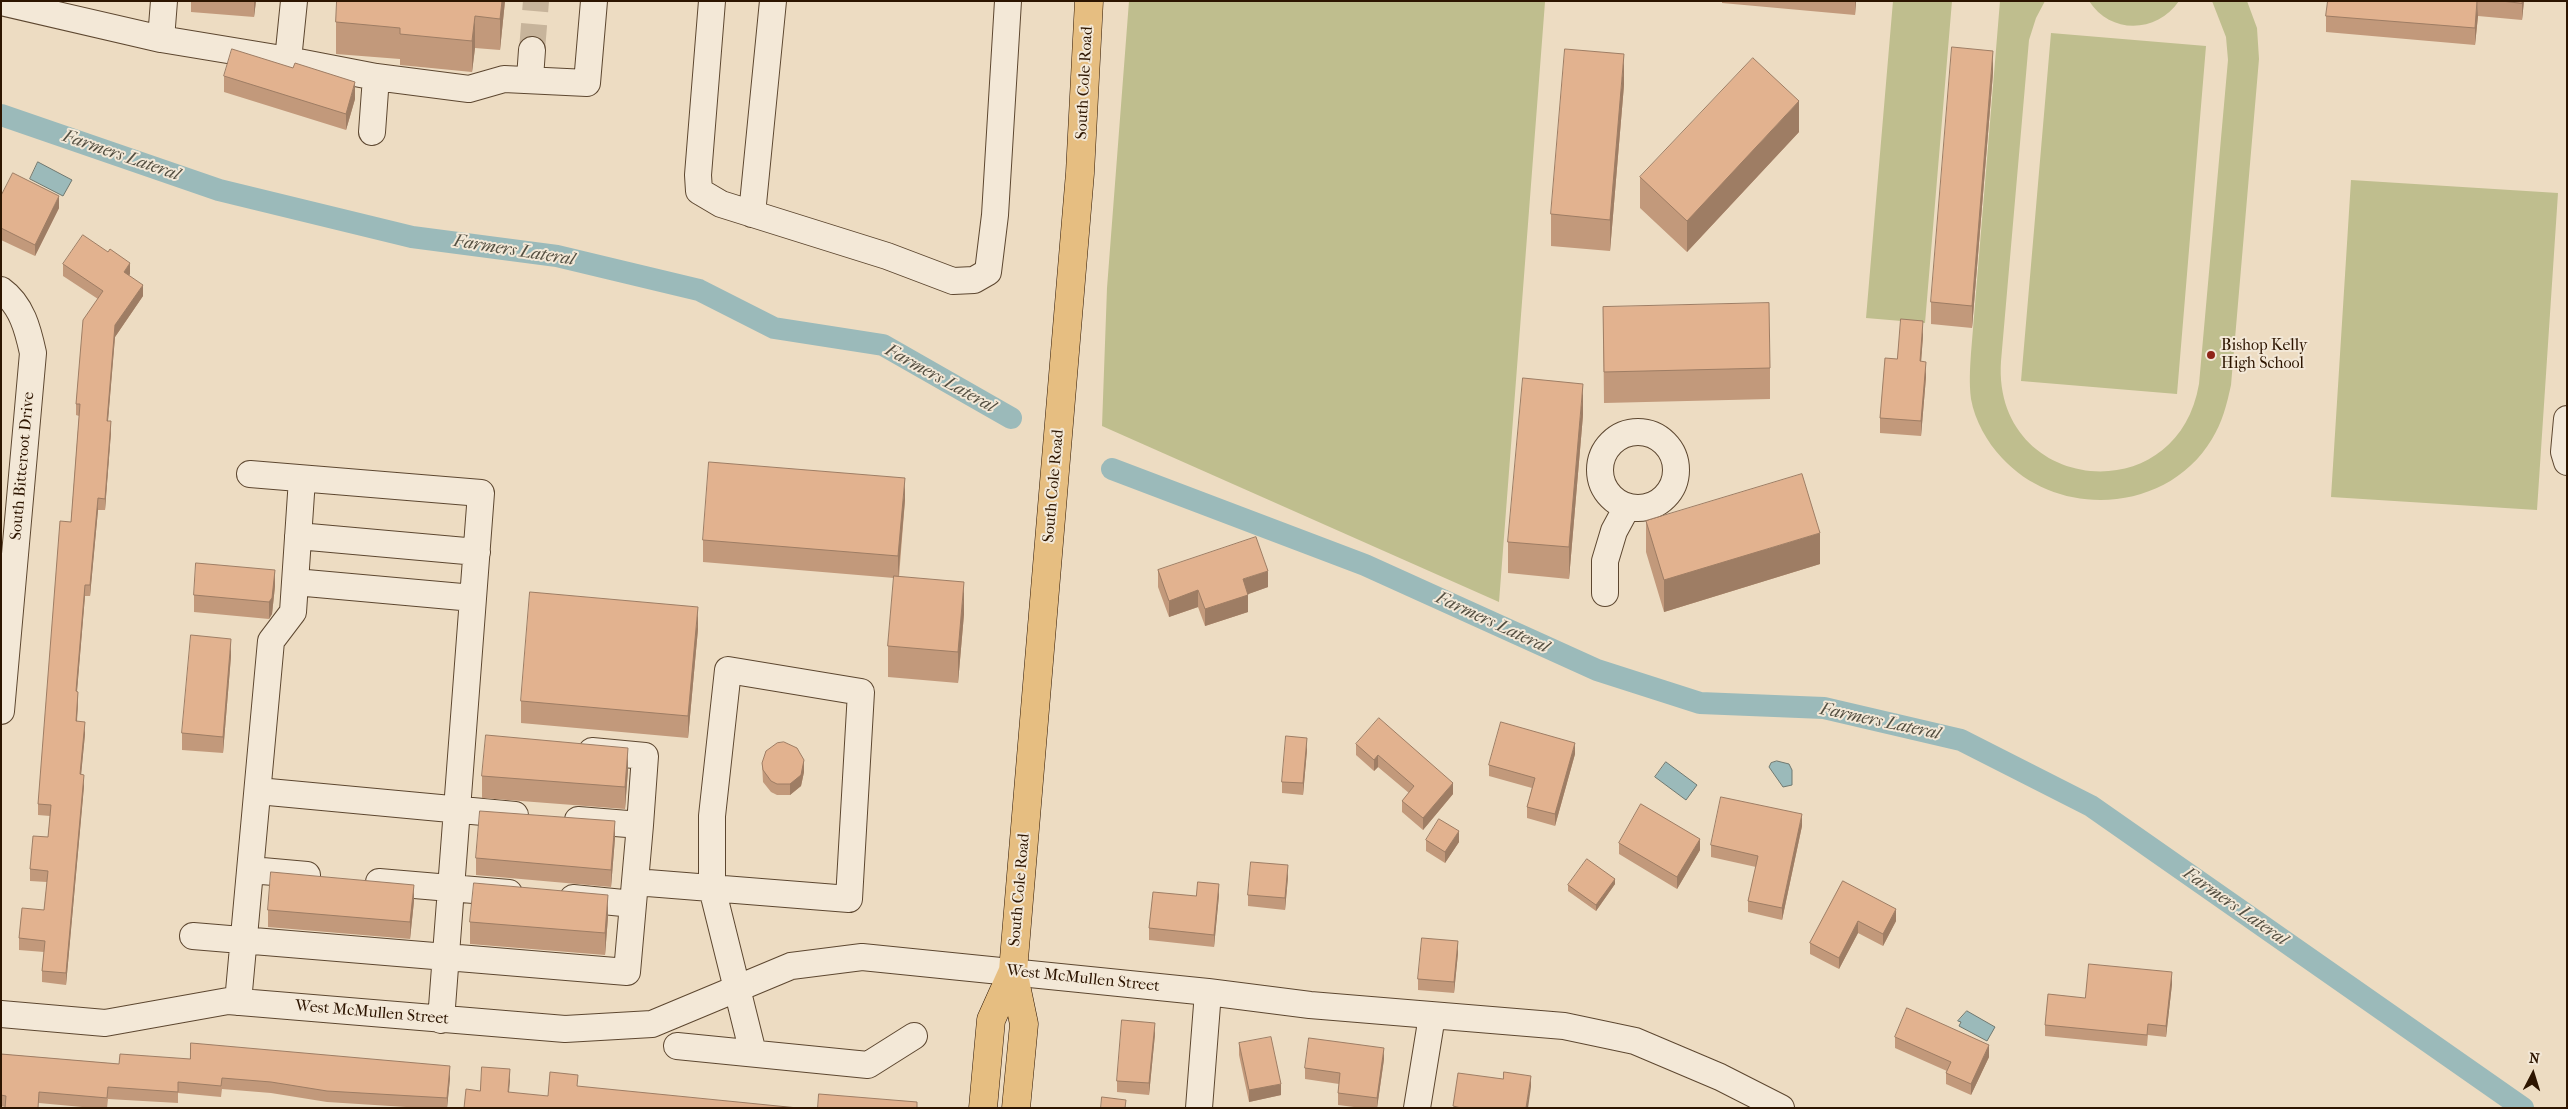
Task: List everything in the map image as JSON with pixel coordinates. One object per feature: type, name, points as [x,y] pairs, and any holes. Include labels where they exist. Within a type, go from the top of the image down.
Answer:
[{"type":"main road","name":"South Cole Road","points":[[1016,1108],[1024,1024],[1013,971],[1080,173],[1089,1]]},
{"type":"main road","name":"South Cole Road","points":[[983,1108],[991,1020],[1013,971]]},
{"type":"street","points":[[161,39],[164,1]]},
{"type":"street","points":[[288,60],[294,1]]},
{"type":"street","points":[[1,2],[161,39],[376,77],[469,89],[504,79],[530,78],[587,83],[594,1]]},
{"type":"street","points":[[712,1],[698,175],[699,191],[721,204],[887,256],[953,281],[974,280],[988,272],[995,215],[1008,1]]},
{"type":"street","points":[[752,214],[774,1]]},
{"type":"street","points":[[530,78],[532,50]]},
{"type":"street","points":[[372,132],[376,77]]},
{"type":"street","name":"South Bitteroot Drive","points":[[1,290],[20,309],[28,331],[32,353],[1,711]]},
{"type":"street","points":[[2567,419],[2564,452],[2567,462]]},
{"type":"street","points":[[250,474],[481,493],[441,1020]]},
{"type":"street","points":[[238,1002],[271,641],[293,612],[302,479]]},
{"type":"street","points":[[1605,593],[1605,561],[1614,532],[1627,507]]},
{"type":"street","points":[[298,536],[477,552]]},
{"type":"street","points":[[295,582],[473,598]]},
{"type":"street","points":[[356,880],[542,896],[712,888],[849,899],[861,692],[728,670],[712,816],[712,888],[753,1054]]},
{"type":"street","points":[[462,740],[491,742]]},
{"type":"street","points":[[193,936],[445,959],[627,972],[645,756],[568,749]]},
{"type":"street","points":[[258,791],[456,811],[640,825]]},
{"type":"street","points":[[251,870],[327,877]]},
{"type":"street","name":"West McMullen Street","points":[[1,1014],[105,1023],[228,1001],[565,1029],[652,1024],[791,966],[862,957],[1013,971],[1310,1005],[1564,1026],[1635,1041],[1720,1077],[1781,1108]]},
{"type":"street","points":[[1199,1108],[1208,992]]},
{"type":"street","points":[[1416,1108],[1432,1016]]},
{"type":"street","points":[[677,1046],[868,1065],[914,1036]]},
{"type":"shaded area","points":[[1129,1],[1545,2],[1499,602],[1102,426],[1107,288]]},
{"type":"shaded area","points":[[1893,1],[1952,1],[1925,323],[1866,318]]},
{"type":"shaded area","points":[[2000,1],[2045,1],[2036,18],[2029,40],[2001,361],[2006,405],[2025,439],[2054,461],[2088,471],[2124,469],[2158,454],[2184,426],[2199,384],[2228,60],[2226,37],[2212,1],[2247,1],[2257,28],[2259,59],[2231,385],[2228,399],[2216,433],[2193,464],[2169,482],[2141,494],[2112,499],[2082,499],[2053,492],[2026,478],[2002,458],[1982,431],[1973,407],[1970,387],[1971,353]]},
{"type":"shaded area","points":[[2089,1],[2179,1],[2170,12],[2159,19],[2147,24],[2134,26],[2109,20],[2098,12]]},
{"type":"shaded area","points":[[2051,33],[2206,46],[2177,394],[2021,381]]},
{"type":"shaded area","points":[[2351,180],[2558,193],[2537,510],[2331,497]]},
{"type":"water","points":[[38,162],[72,180],[63,196],[30,179]]},
{"type":"water","points":[[1777,761],[1789,764],[1792,770],[1792,785],[1783,787],[1769,767],[1771,763]]},
{"type":"water","points":[[1666,762],[1697,785],[1686,800],[1655,777]]},
{"type":"water","points":[[1967,1011],[1995,1027],[1987,1041],[1959,1026],[1961,1022],[1958,1021]]},
{"type":"building","points":[[337,1],[502,1],[500,19],[475,16],[472,41],[400,34],[400,28],[336,22]]},
{"type":"building","points":[[2328,1],[2477,1],[2475,28],[2326,16]]},
{"type":"building","points":[[2502,1],[2522,1],[2522,3]]},
{"type":"building","points":[[1952,47],[1993,51],[1972,306],[1931,302]]},
{"type":"building","points":[[232,49],[293,68],[295,63],[355,82],[346,114],[224,76]]},
{"type":"building","points":[[1565,49],[1624,54],[1610,220],[1551,214]]},
{"type":"building","points":[[1753,58],[1799,101],[1687,221],[1640,177]]},
{"type":"building","points":[[13,173],[59,196],[35,245],[1,228],[1,196]]},
{"type":"building","points":[[83,235],[108,252],[110,249],[130,263],[124,272],[143,285],[115,325],[107,421],[111,421],[105,499],[98,498],[90,585],[85,585],[76,691],[78,692],[76,721],[85,722],[80,774],[84,775],[66,973],[42,971],[45,941],[19,938],[22,908],[44,910],[48,871],[30,869],[33,836],[48,837],[51,805],[38,804],[60,521],[71,522],[80,404],[76,404],[83,320],[103,291],[63,264]]},
{"type":"building","points":[[1769,303],[1770,368],[1604,372],[1603,307]]},
{"type":"building","points":[[1901,319],[1923,321],[1920,361],[1926,362],[1921,421],[1880,418],[1885,358],[1897,359]]},
{"type":"building","points":[[1523,378],[1583,384],[1569,547],[1508,542]]},
{"type":"building","points":[[709,462],[905,478],[898,556],[703,540]]},
{"type":"building","points":[[1802,474],[1820,533],[1664,580],[1646,521]]},
{"type":"building","points":[[1256,537],[1268,571],[1243,579],[1248,595],[1205,609],[1198,590],[1169,601],[1158,570]]},
{"type":"building","points":[[196,563],[275,570],[272,598],[269,602],[194,595]]},
{"type":"building","points":[[894,576],[964,582],[958,652],[888,646]]},
{"type":"building","points":[[530,592],[698,607],[688,716],[521,701]]},
{"type":"building","points":[[191,635],[231,639],[223,737],[182,733]]},
{"type":"building","points":[[1379,718],[1453,783],[1423,818],[1402,801],[1414,786],[1378,755],[1374,760],[1356,744]]},
{"type":"building","points":[[1501,722],[1575,743],[1555,814],[1527,807],[1535,778],[1489,765]]},
{"type":"building","points":[[486,735],[628,748],[625,787],[482,776]]},
{"type":"building","points":[[1286,736],[1307,738],[1303,783],[1282,782]]},
{"type":"building","points":[[784,742],[797,748],[804,760],[801,775],[790,784],[777,784],[771,781],[763,770],[762,763],[766,751],[777,743]]},
{"type":"building","points":[[1721,797],[1802,814],[1782,908],[1748,901],[1758,856],[1711,845]]},
{"type":"building","points":[[1641,804],[1700,839],[1677,877],[1619,843]]},
{"type":"building","points":[[480,811],[615,821],[611,870],[476,858]]},
{"type":"building","points":[[1439,819],[1459,831],[1445,852],[1426,840]]},
{"type":"building","points":[[1587,859],[1615,879],[1596,905],[1568,885]]},
{"type":"building","points":[[1251,862],[1288,865],[1285,898],[1248,895]]},
{"type":"building","points":[[271,872],[414,885],[410,922],[268,910]]},
{"type":"building","points":[[1843,881],[1896,909],[1883,934],[1858,921],[1839,958],[1810,943]]},
{"type":"building","points":[[1198,882],[1219,884],[1214,935],[1149,928],[1153,892],[1196,896]]},
{"type":"building","points":[[474,883],[608,895],[605,933],[470,922]]},
{"type":"building","points":[[1422,938],[1458,941],[1454,982],[1418,979]]},
{"type":"building","points":[[2089,964],[2172,972],[2166,1026],[2148,1024],[2147,1035],[2045,1025],[2048,994],[2085,998]]},
{"type":"building","points":[[1907,1008],[1989,1045],[1971,1084],[1946,1073],[1951,1062],[1895,1037]]},
{"type":"building","points":[[1122,1020],[1155,1023],[1149,1083],[1117,1081]]},
{"type":"building","points":[[1271,1037],[1281,1084],[1249,1090],[1239,1043]]},
{"type":"building","points":[[1309,1038],[1384,1048],[1377,1098],[1338,1093],[1340,1073],[1305,1068]]},
{"type":"building","points":[[191,1043],[450,1066],[447,1098],[327,1091],[271,1082],[222,1078],[221,1086],[178,1082],[178,1092],[108,1087],[107,1098],[39,1092],[38,1108],[5,1108],[6,1096],[1,1095],[1,1054],[119,1064],[120,1054],[190,1059]]},
{"type":"building","points":[[482,1067],[510,1069],[508,1092],[548,1096],[550,1072],[578,1075],[577,1086],[798,1108],[464,1108],[466,1089],[480,1091]]},
{"type":"building","points":[[1504,1072],[1531,1076],[1526,1108],[1461,1108],[1453,1106],[1458,1073],[1503,1079]]},
{"type":"building","points":[[819,1094],[917,1102],[917,1108],[818,1108]]},
{"type":"building","points":[[1102,1097],[1126,1100],[1125,1108],[1101,1108]]},
{"type":"waterway","name":"Farmers Lateral","points":[[1,115],[219,190],[412,237],[557,256],[699,290],[774,328],[883,345],[1011,418]]},
{"type":"waterway","name":"Farmers Lateral","points":[[1112,469],[1365,565],[1597,670],[1700,703],[1824,708],[1961,740],[2091,806],[2523,1108]]},
{"type":"tunnel","points":[[532,50],[536,1]]},
{"type":"place","name":"Bishop Kelly High School","points":[[2211,355]]}]
